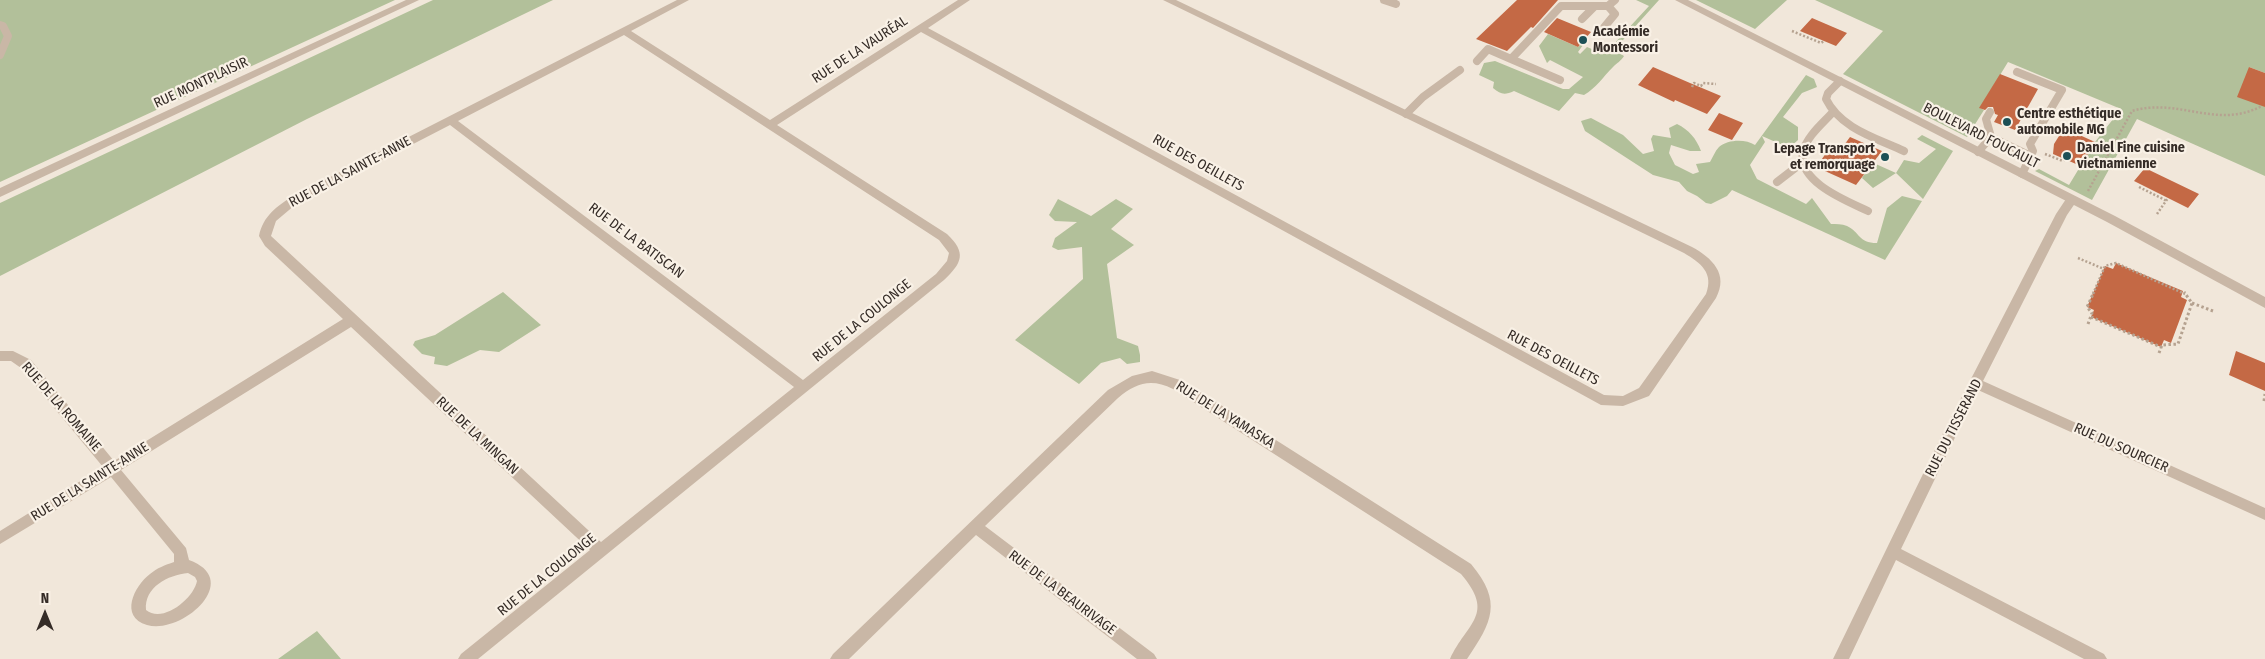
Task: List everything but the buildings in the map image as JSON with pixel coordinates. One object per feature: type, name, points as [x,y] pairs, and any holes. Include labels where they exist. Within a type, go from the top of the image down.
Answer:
[{"type":"street","name":"RUE MONTPLAISIR","points":[[0,193],[414,0]]},
{"type":"street","name":"RUE DE LA SAINTE-ANNE","points":[[0,538],[352,320],[269,243],[265,236],[269,221],[284,207],[684,0]]},
{"type":"street","name":"RUE DE LA VAURÉAL","points":[[771,124],[965,0]]},
{"type":"street","name":"RUE DES OEILLETS","points":[[921,28],[1592,397],[1622,402],[1637,397],[1644,392],[1712,295],[1716,287],[1714,270],[1688,250],[1168,0]]},
{"type":"street","name":"BOULEVARD FOUCAULT","points":[[1680,0],[2022,174],[2265,303]]},
{"type":"street","name":"RUE DE LA COULONGE","points":[[466,659],[940,277],[953,263],[955,249],[951,243],[933,230],[623,30]]},
{"type":"street","name":"RUE DE LA BATISCAN","points":[[450,120],[803,387]]},
{"type":"street","name":"RUE DU TISSERAND","points":[[1841,659],[1947,439],[1977,384],[2058,222],[2076,202]]},
{"type":"street","name":"RUE DE LA MINGAN","points":[[352,320],[601,551]]},
{"type":"street","name":"RUE DE LA ROMAINE","points":[[0,356],[13,356],[26,364],[181,552],[180,567]]},
{"type":"street","name":"RUE DE LA YAMASKA","points":[[838,659],[1125,384],[1145,376],[1161,377],[1185,389],[1466,569],[1475,578],[1481,590],[1486,614],[1482,625],[1458,659]]},
{"type":"street","name":"RUE DU SOURCIER","points":[[1977,384],[2265,514]]},
{"type":"street","name":"RUE DE LA BEAURIVAGE","points":[[976,527],[1149,659]]},
{"type":"street","points":[[1894,552],[2099,659]]},
{"type":"street","points":[[189,566],[201,573],[204,586],[201,594],[185,610],[162,620],[151,620],[138,611],[141,593],[157,576],[180,567],[189,566]]},
{"type":"lane","points":[[1384,0],[1396,4]]},
{"type":"lane","points":[[1511,59],[1561,6],[1573,3],[1608,6],[1614,0]]},
{"type":"lane","points":[[1582,19],[1595,6]]},
{"type":"lane","points":[[1601,30],[1615,14],[1608,6]]},
{"type":"lane","points":[[0,25],[8,36],[0,54]]},
{"type":"lane","points":[[1477,61],[1490,48],[1560,80]]},
{"type":"lane","points":[[1406,114],[1423,97],[1460,70]]},
{"type":"lane","points":[[2017,72],[2062,90],[2030,144],[2033,151],[2022,174]]},
{"type":"lane","points":[[1840,81],[1828,93],[1826,98],[1832,112],[1864,132],[1904,151]]},
{"type":"lane","points":[[1832,112],[1808,144],[1803,154],[1803,162],[1807,172],[1816,183],[1868,211]]},
{"type":"lane","points":[[1990,112],[1986,120],[1991,137],[2031,156]]},
{"type":"lane","points":[[1978,152],[1991,137]]},
{"type":"lane","points":[[1777,182],[1803,162]]},
{"type":"path","points":[[1792,31],[1821,43],[1824,41]]},
{"type":"path","points":[[1692,87],[1694,83],[1701,86],[1703,83],[1716,84]]},
{"type":"path","points":[[2076,202],[2132,111],[2150,107],[2231,116],[2254,112],[2262,106]]},
{"type":"path","points":[[2139,187],[2168,199],[2157,214]]},
{"type":"path","points":[[2078,258],[2104,269]]},
{"type":"path","points":[[2088,324],[2092,313],[2087,307],[2105,266],[2116,263],[2183,291],[2191,305],[2178,344],[2162,345],[2159,353]]},
{"type":"path","points":[[2185,305],[2214,311]]},
{"type":"path","points":[[2091,316],[2161,347]]},
{"type":"path","points":[[2181,316],[2187,318]]},
{"type":"path","points":[[2177,326],[2183,328]]},
{"type":"path","points":[[2173,337],[2179,340]]},
{"type":"path","points":[[2264,401],[2265,394]]},
{"type":"green space","points":[[0,0],[395,0],[0,182]]},
{"type":"green space","points":[[433,0],[553,0],[307,119],[0,276],[0,203]]},
{"type":"green space","points":[[1636,0],[1659,0],[1614,50],[1624,56],[1622,59],[1592,89],[1584,95],[1575,93],[1559,111],[1514,91],[1506,94],[1498,92],[1493,88],[1494,82],[1479,75],[1484,63],[1495,61],[1563,89],[1569,89],[1583,77],[1550,60],[1547,63],[1539,46],[1548,34],[1578,47],[1581,44],[1583,45],[1578,52],[1580,54],[1587,47],[1594,50],[1601,42],[1612,46],[1649,6]]},
{"type":"green space","points":[[1696,0],[1787,0],[1755,29]]},
{"type":"green space","points":[[1815,0],[2265,0],[2265,73],[2249,67],[2265,107],[2265,176],[2137,119],[2092,200],[2035,171],[2039,169],[2069,185],[2095,142],[2121,109],[2008,62],[1980,108],[1984,110],[1967,137],[1843,74],[1883,31]]},
{"type":"green space","points":[[1806,75],[1814,79],[1817,87],[1802,93],[1783,117],[1798,127],[1798,140],[1789,148],[1762,136],[1765,142],[1750,165],[1757,179],[1806,204],[1812,198],[1831,224],[1847,226],[1871,243],[1877,243],[1887,208],[1902,196],[1922,201],[1885,260],[1732,190],[1727,196],[1711,204],[1706,203],[1687,191],[1679,182],[1653,175],[1585,131],[1581,121],[1591,118],[1623,135],[1643,154],[1654,151],[1651,139],[1653,135],[1671,138],[1669,128],[1677,124],[1692,135],[1701,151],[1690,151],[1671,145],[1669,153],[1675,165],[1693,174],[1699,172],[1696,164],[1710,162],[1718,149],[1727,142],[1747,142],[1755,145]]},
{"type":"green space","points":[[1922,135],[1953,151],[1923,199],[1896,173],[1904,160],[1919,163],[1936,149],[1917,139]]},
{"type":"green space","points":[[1869,161],[1896,173],[1873,188],[1862,178],[1867,170]]},
{"type":"green space","points":[[1058,199],[1091,216],[1116,199],[1133,209],[1111,229],[1134,245],[1107,264],[1117,338],[1138,346],[1140,362],[1127,364],[1120,358],[1101,363],[1079,384],[1015,340],[1083,279],[1082,247],[1058,250],[1052,247],[1055,238],[1077,222],[1055,221],[1049,215]]},
{"type":"green space","points":[[503,292],[541,325],[499,352],[480,350],[447,366],[434,364],[435,357],[422,354],[413,345],[415,341],[435,335]]},
{"type":"green space","points":[[317,631],[341,659],[278,659]]},
{"type":"place","name":"Académie Montessori","points":[[1583,40]]},
{"type":"place","name":"Centre esthétique automobile MG","points":[[2007,122]]},
{"type":"place","name":"Daniel Fine cuisine vietnamienne","points":[[2067,156]]},
{"type":"place","name":"Lepage Transport et remorquage","points":[[1885,157]]}]
